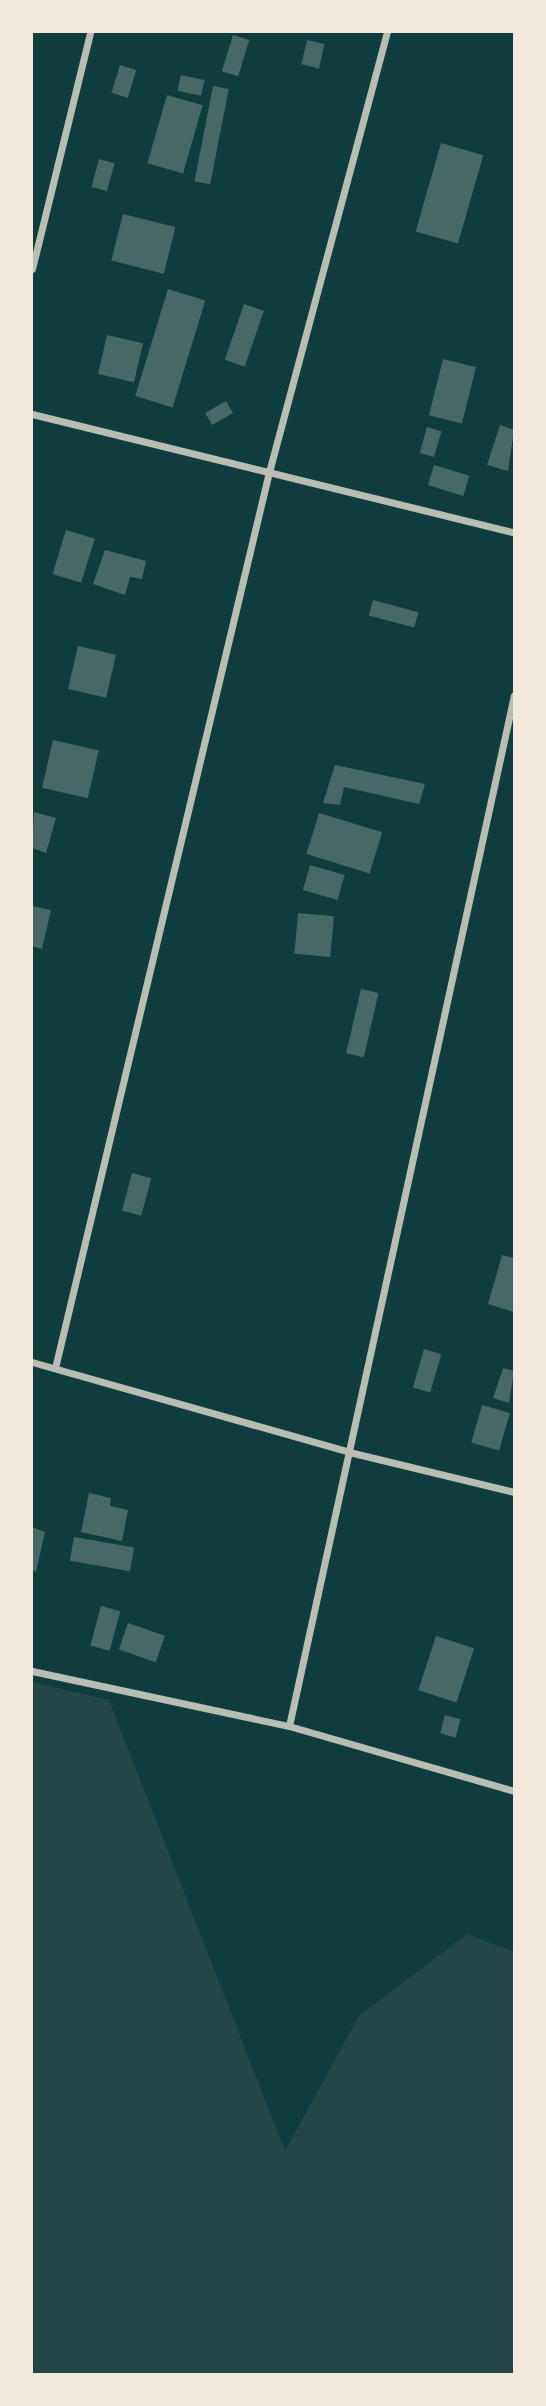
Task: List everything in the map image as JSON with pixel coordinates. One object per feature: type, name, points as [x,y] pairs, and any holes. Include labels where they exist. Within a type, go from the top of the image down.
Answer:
[{"type":"street","points":[[32,269],[90,32]]},
{"type":"street","points":[[55,1368],[269,472],[387,32]]},
{"type":"street","points":[[32,414],[514,532]]},
{"type":"street","points":[[289,1726],[514,695]]},
{"type":"street","points":[[32,1362],[349,1452],[514,1492]]},
{"type":"street","points":[[32,1671],[289,1726],[514,1791]]},
{"type":"shaded area","points":[[32,1682],[109,1700],[285,2151],[359,2016],[467,1934],[514,1952],[514,2374],[32,2374]]},
{"type":"building","points":[[233,35],[249,40],[238,76],[222,71]]},
{"type":"building","points":[[307,40],[325,44],[319,68],[301,64]]},
{"type":"building","points":[[120,65],[136,70],[128,98],[112,93]]},
{"type":"building","points":[[181,75],[204,80],[201,96],[178,91]]},
{"type":"building","points":[[213,86],[229,89],[210,184],[194,181]]},
{"type":"building","points":[[167,95],[203,105],[183,173],[147,163]]},
{"type":"building","points":[[441,143],[483,155],[458,244],[416,231]]},
{"type":"building","points":[[99,159],[114,163],[107,191],[91,187]]},
{"type":"building","points":[[123,214],[175,227],[164,274],[111,261]]},
{"type":"building","points":[[168,289],[205,300],[173,408],[135,396]]},
{"type":"building","points":[[244,304],[264,311],[245,367],[225,360]]},
{"type":"building","points":[[107,335],[143,343],[134,382],[98,374]]},
{"type":"building","points":[[443,359],[476,367],[462,424],[429,415]]},
{"type":"building","points":[[226,401],[233,413],[212,425],[205,413]]},
{"type":"building","points":[[500,425],[514,430],[508,471],[487,465]]},
{"type":"building","points":[[427,427],[441,431],[434,457],[420,453]]},
{"type":"building","points":[[434,465],[469,476],[463,496],[428,485]]},
{"type":"building","points":[[66,530],[95,539],[81,583],[53,574]]},
{"type":"building","points":[[105,550],[146,561],[142,579],[130,577],[125,595],[93,584]]},
{"type":"building","points":[[373,600],[418,612],[414,628],[369,615]]},
{"type":"building","points":[[78,646],[116,655],[106,698],[68,689]]},
{"type":"building","points":[[53,740],[99,751],[88,798],[42,788]]},
{"type":"building","points":[[335,765],[425,784],[419,804],[344,787],[340,805],[323,803]]},
{"type":"building","points":[[34,812],[56,818],[46,853],[32,848]]},
{"type":"building","points":[[319,813],[382,832],[370,873],[306,854]]},
{"type":"building","points":[[310,865],[345,875],[337,900],[303,890]]},
{"type":"building","points":[[32,906],[51,910],[42,949],[32,946]]},
{"type":"building","points":[[298,913],[334,916],[330,957],[294,954]]},
{"type":"building","points":[[361,989],[379,993],[364,1057],[346,1053]]},
{"type":"building","points":[[132,1173],[151,1178],[141,1216],[122,1211]]},
{"type":"building","points":[[502,1255],[514,1258],[514,1312],[488,1304]]},
{"type":"building","points":[[424,1349],[441,1354],[430,1392],[413,1387]]},
{"type":"building","points":[[503,1368],[514,1371],[509,1403],[493,1398]]},
{"type":"building","points":[[482,1405],[510,1413],[499,1450],[471,1442]]},
{"type":"building","points":[[89,1493],[111,1498],[110,1506],[128,1510],[122,1541],[81,1532]]},
{"type":"building","points":[[32,1527],[45,1532],[36,1572],[32,1570]]},
{"type":"building","points":[[74,1537],[134,1548],[130,1571],[70,1561]]},
{"type":"building","points":[[101,1606],[120,1611],[110,1651],[90,1646]]},
{"type":"building","points":[[128,1623],[165,1636],[156,1662],[119,1649]]},
{"type":"building","points":[[436,1636],[474,1648],[456,1703],[418,1690]]},
{"type":"building","points":[[445,1715],[460,1719],[456,1737],[440,1733]]}]
